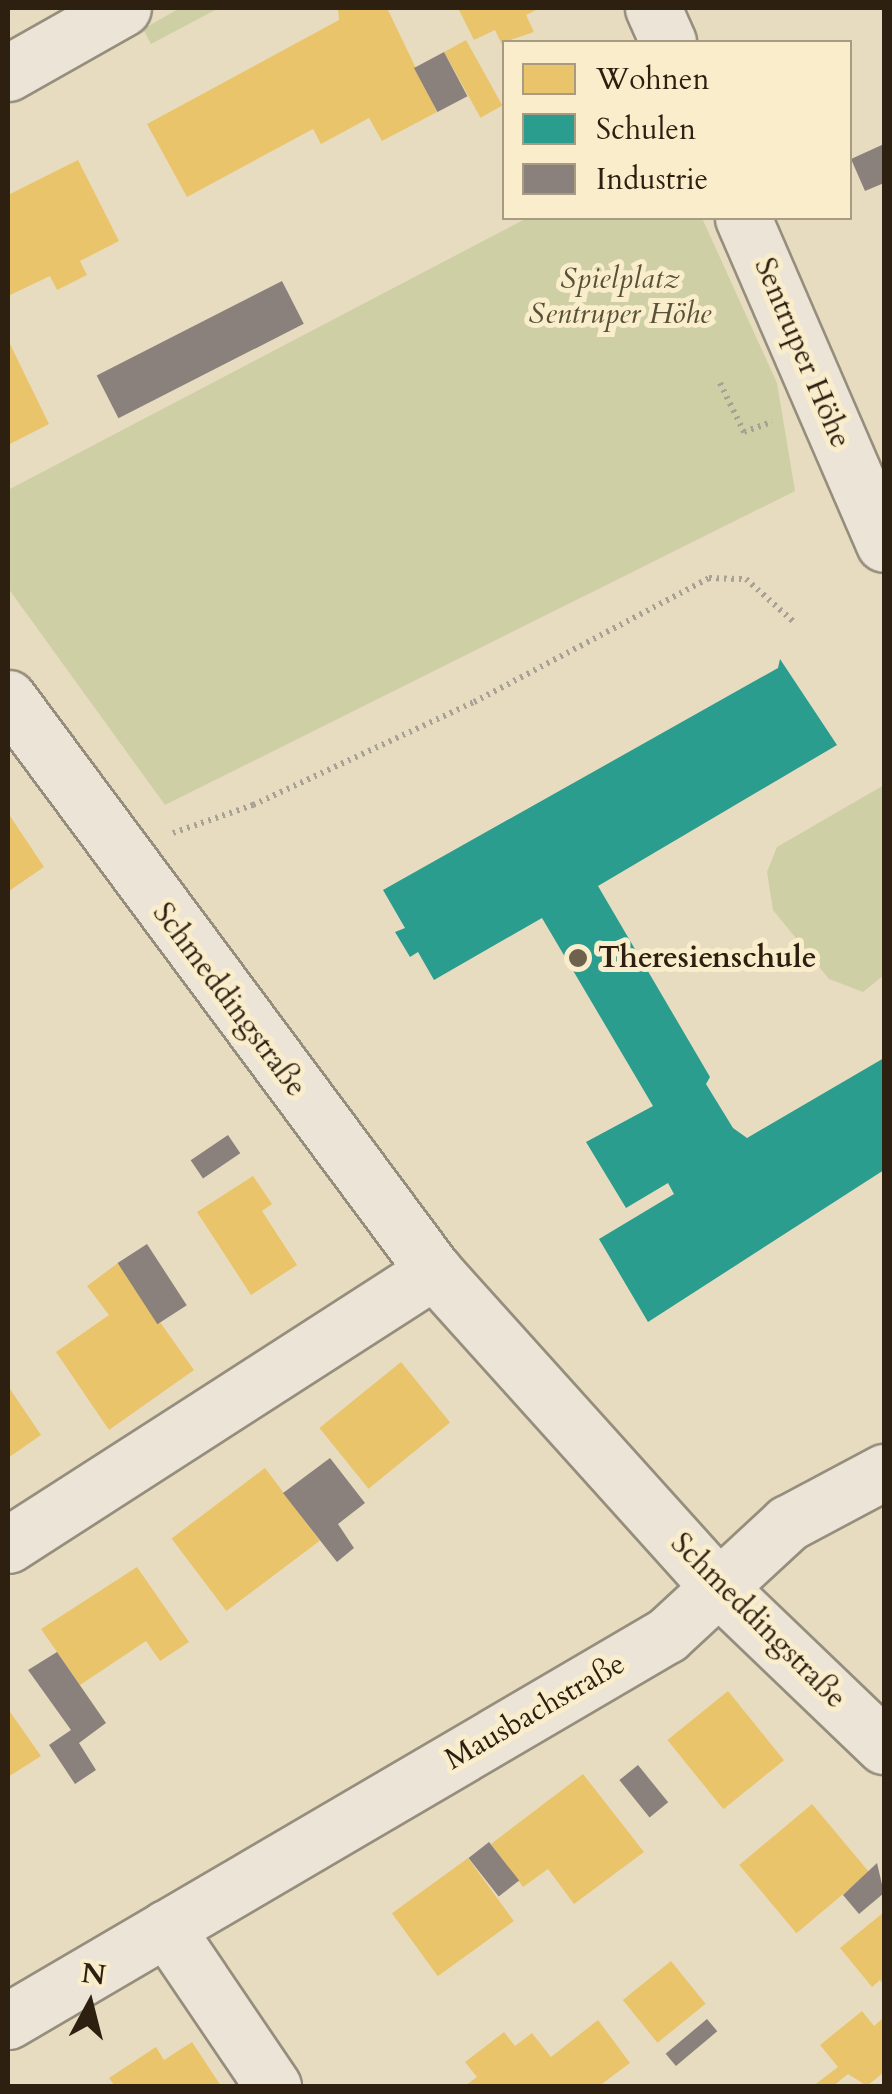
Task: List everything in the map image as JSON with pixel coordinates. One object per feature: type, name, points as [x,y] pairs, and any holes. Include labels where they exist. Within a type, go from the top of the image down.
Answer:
[{"type":"street","points":[[8,73],[124,8]]},
{"type":"street","points":[[653,8],[667,40]]},
{"type":"street","name":"Sentruper Höhe","points":[[745,220],[884,544]]},
{"type":"street","name":"Schmeddingstraße","points":[[13,722],[130,869],[434,1272],[720,1588],[884,1746]]},
{"type":"street","points":[[8,1544],[434,1272]]},
{"type":"street","name":"Mausbachstraße","points":[[8,2022],[667,1635],[788,1524],[884,1472]]},
{"type":"street","points":[[166,1928],[273,2086]]},
{"type":"path","points":[[130,869],[182,825],[253,805],[423,726],[709,578],[746,579],[796,624]]},
{"type":"green space","points":[[180,8],[219,8],[151,44],[143,29]]},
{"type":"green space","name":"Spielplatz Sentruper Höhe","points":[[523,220],[703,220],[777,383],[795,491],[165,805],[8,588],[8,490]]},
{"type":"green space","points":[[884,785],[884,975],[863,992],[829,979],[773,910],[767,872],[777,847]]},
{"type":"building: Wohnen","points":[[338,8],[387,8],[437,112],[382,141],[369,118],[321,144],[313,129],[187,197],[147,124],[339,20]]},
{"type":"building: Wohnen","points":[[458,8],[540,8],[526,15],[534,32],[502,40],[502,45],[495,30],[474,40]]},
{"type":"building: Wohnen","points":[[466,40],[502,105],[480,118],[444,52]]},
{"type":"building: Wohnen","points":[[78,160],[119,241],[80,261],[87,275],[57,290],[50,276],[8,296],[8,195]]},
{"type":"building: Wohnen","points":[[8,340],[49,424],[8,445]]},
{"type":"building: Wohnen","points":[[8,813],[44,867],[9,891],[8,888]]},
{"type":"building: Wohnen","points":[[253,1176],[272,1204],[262,1211],[297,1265],[251,1295],[197,1212]]},
{"type":"building: Wohnen","points":[[118,1263],[194,1370],[109,1430],[56,1352],[109,1315],[87,1286]]},
{"type":"building: Wohnen","points":[[401,1362],[450,1423],[368,1489],[319,1428]]},
{"type":"building: Wohnen","points":[[8,1386],[41,1435],[8,1458]]},
{"type":"building: Wohnen","points":[[265,1468],[320,1541],[226,1611],[172,1538]]},
{"type":"building: Wohnen","points":[[137,1567],[189,1642],[160,1661],[146,1641],[80,1685],[41,1629]]},
{"type":"building: Wohnen","points":[[728,1691],[784,1760],[723,1809],[667,1740]]},
{"type":"building: Wohnen","points":[[8,1709],[41,1756],[8,1777]]},
{"type":"building: Wohnen","points":[[583,1774],[644,1852],[574,1904],[548,1869],[523,1887],[491,1844]]},
{"type":"building: Wohnen","points":[[812,1804],[869,1872],[796,1933],[739,1865]]},
{"type":"building: Wohnen","points":[[468,1858],[514,1921],[438,1976],[392,1913]]},
{"type":"building: Wohnen","points":[[884,1912],[884,1985],[880,1980],[872,1987],[840,1948]]},
{"type":"building: Wohnen","points":[[671,1961],[706,2004],[657,2043],[623,2000]]},
{"type":"building: Wohnen","points":[[862,2011],[874,2026],[884,2017],[884,2072],[867,2086],[848,2074],[833,2086],[813,2086],[838,2067],[820,2045]]},
{"type":"building: Wohnen","points":[[598,2020],[630,2063],[599,2086],[465,2086],[477,2077],[465,2062],[504,2032],[515,2046],[532,2033],[551,2057]]},
{"type":"building: Wohnen","points":[[192,2042],[221,2086],[115,2086],[109,2078],[156,2047],[164,2060]]},
{"type":"building: Schulen","points":[[780,659],[837,745],[598,886],[710,1077],[706,1084],[733,1128],[747,1138],[884,1058],[884,1170],[648,1322],[599,1239],[674,1194],[668,1183],[626,1208],[586,1142],[653,1106],[542,918],[434,980],[418,952],[410,957],[395,932],[405,928],[383,890],[778,668]]},
{"type":"building: Industrie","points":[[444,52],[467,96],[437,112],[414,68]]},
{"type":"building: Industrie","points":[[884,144],[884,183],[865,191],[852,159]]},
{"type":"building: Industrie","points":[[282,281],[304,324],[118,418],[97,375]]},
{"type":"building: Industrie","points":[[228,1135],[240,1153],[203,1178],[191,1160]]},
{"type":"building: Industrie","points":[[147,1244],[187,1305],[157,1324],[118,1263]]},
{"type":"building: Industrie","points":[[330,1458],[365,1503],[338,1524],[354,1548],[337,1562],[283,1493]]},
{"type":"building: Industrie","points":[[57,1652],[106,1723],[79,1743],[96,1770],[75,1784],[49,1745],[71,1730],[28,1670]]},
{"type":"building: Industrie","points":[[638,1765],[668,1802],[650,1817],[619,1780]]},
{"type":"building: Industrie","points":[[489,1842],[519,1881],[499,1897],[469,1858]]},
{"type":"building: Industrie","points":[[877,1863],[884,1893],[859,1914],[843,1895]]},
{"type":"building: Industrie","points":[[707,2019],[717,2031],[676,2066],[666,2054]]},
{"type":"place","name":"Theresienschule","points":[[578,958]]}]
